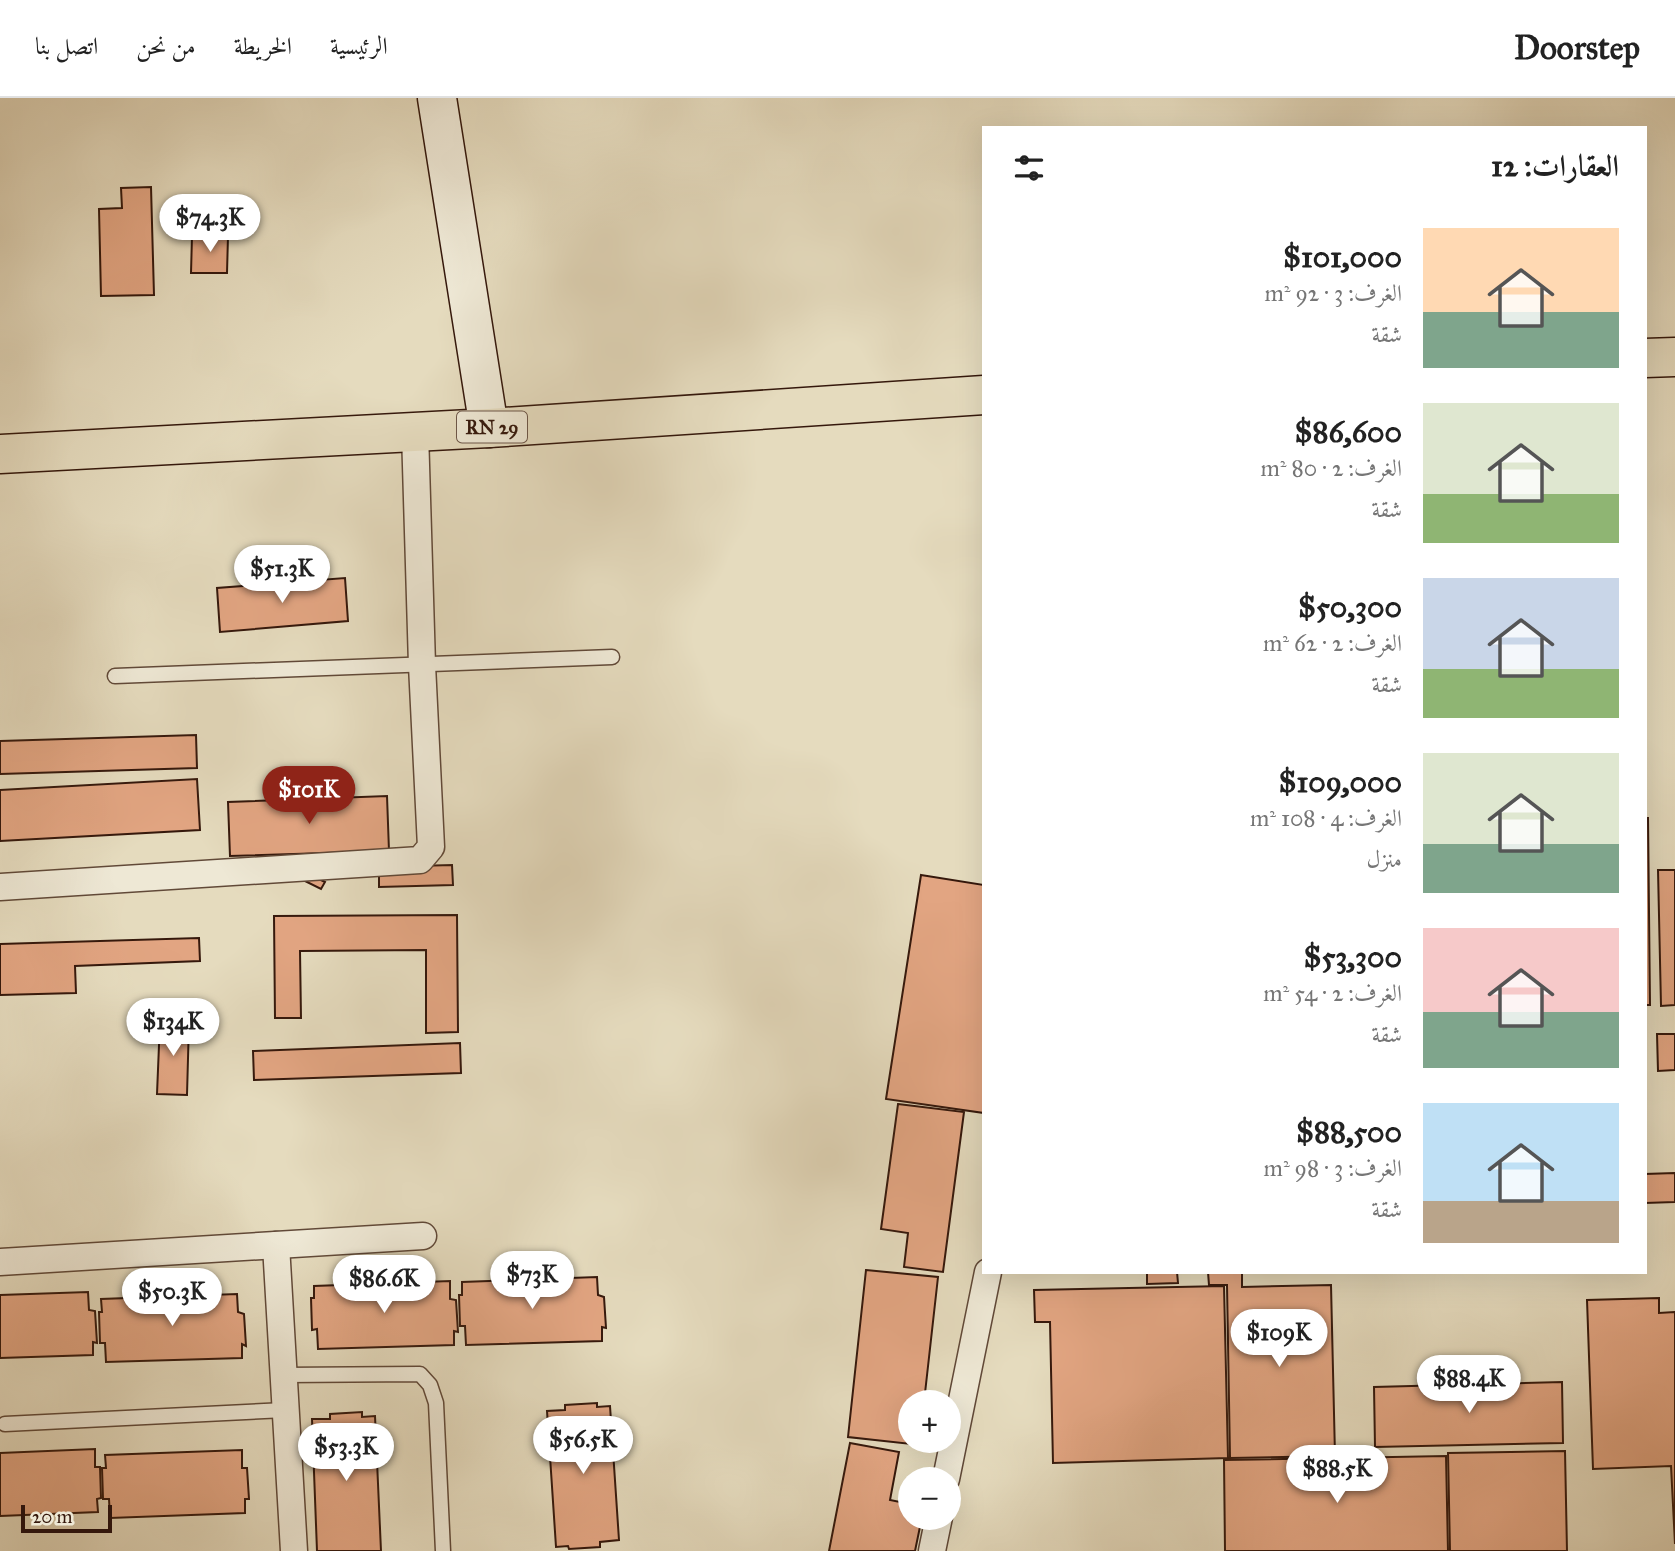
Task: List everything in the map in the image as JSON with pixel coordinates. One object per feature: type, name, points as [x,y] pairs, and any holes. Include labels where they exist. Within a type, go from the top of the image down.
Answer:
[{"type":"main road","points":[[437,98],[489,428]]},
{"type":"main road","points":[[1647,358],[1675,357]]},
{"type":"main road","name":"RN 29","points":[[0,454],[489,428],[982,395]]},
{"type":"street","points":[[0,887],[420,859],[431,848],[415,432]]},
{"type":"street","points":[[0,1262],[423,1236]]},
{"type":"street","points":[[276,1245],[294,1551]]},
{"type":"street","points":[[948,1467],[988,1274]]},
{"type":"street","points":[[932,1551],[936,1530]]},
{"type":"lane","points":[[115,676],[612,657]]},
{"type":"lane","points":[[283,1375],[420,1374],[430,1385],[436,1403],[443,1551]]},
{"type":"lane","points":[[5,1424],[285,1410]]},
{"type":"building","points":[[151,187],[154,295],[101,296],[99,209],[122,208],[121,188]]},
{"type":"building","points":[[192,236],[228,236],[227,273],[191,273]]},
{"type":"building","points":[[345,578],[348,621],[220,632],[217,588]]},
{"type":"building","points":[[196,735],[197,768],[0,774],[0,741]]},
{"type":"building","points":[[197,779],[200,830],[0,841],[0,790]]},
{"type":"building","points":[[387,796],[389,851],[230,856],[228,802]]},
{"type":"building","points":[[1647,818],[1648,818],[1650,1005],[1647,1005]]},
{"type":"building","points":[[452,865],[453,885],[379,887],[379,867]]},
{"type":"building","points":[[1658,870],[1675,870],[1675,1005],[1661,1006]]},
{"type":"building","points":[[307,873],[325,882],[321,889],[303,880]]},
{"type":"building","points":[[921,875],[982,885],[982,1113],[886,1099]]},
{"type":"building","points":[[457,915],[458,1032],[426,1033],[426,950],[300,951],[301,1018],[275,1018],[274,916]]},
{"type":"building","points":[[199,938],[200,961],[75,966],[76,993],[0,995],[0,944]]},
{"type":"building","points":[[160,1021],[189,1022],[187,1095],[157,1094]]},
{"type":"building","points":[[1657,1034],[1675,1034],[1675,1070],[1658,1071]]},
{"type":"building","points":[[460,1043],[461,1073],[254,1080],[253,1051]]},
{"type":"building","points":[[898,1104],[964,1112],[943,1272],[904,1267],[908,1233],[881,1229]]},
{"type":"building","points":[[1675,1173],[1675,1202],[1647,1203],[1647,1174]]},
{"type":"building","points":[[866,1270],[938,1277],[925,1390],[898,1390],[898,1443],[848,1437]]},
{"type":"building","points":[[1147,1274],[1177,1274],[1178,1283],[1147,1284]]},
{"type":"building","points":[[1208,1274],[1242,1274],[1242,1287],[1331,1285],[1335,1456],[1230,1458],[1227,1285],[1209,1285]]},
{"type":"building","points":[[597,1277],[598,1295],[604,1297],[606,1328],[602,1327],[602,1341],[466,1345],[465,1326],[460,1326],[459,1295],[462,1295],[462,1282]]},
{"type":"building","points":[[450,1281],[450,1299],[456,1300],[458,1332],[454,1331],[454,1345],[318,1349],[317,1329],[312,1330],[311,1298],[314,1298],[314,1286]]},
{"type":"building","points":[[1224,1286],[1228,1458],[1053,1463],[1050,1322],[1035,1322],[1034,1290]]},
{"type":"building","points":[[88,1292],[89,1310],[95,1311],[97,1343],[93,1342],[93,1355],[0,1358],[0,1295]]},
{"type":"building","points":[[237,1294],[238,1312],[244,1314],[246,1346],[242,1344],[242,1358],[106,1362],[105,1343],[100,1343],[101,1299]]},
{"type":"building","points":[[1659,1298],[1659,1313],[1675,1312],[1675,1544],[1671,1466],[1593,1469],[1587,1300]]},
{"type":"building","points":[[1562,1382],[1563,1443],[1375,1447],[1374,1387]]},
{"type":"building","points":[[597,1403],[597,1407],[610,1406],[619,1540],[600,1542],[600,1547],[556,1547],[547,1411],[565,1410],[565,1405]]},
{"type":"building","points":[[362,1412],[362,1417],[375,1416],[381,1551],[317,1551],[312,1419],[330,1419],[330,1414]]},
{"type":"building","points":[[850,1443],[898,1452],[890,1500],[898,1502],[898,1530],[919,1530],[915,1551],[829,1551]]},
{"type":"building","points":[[95,1449],[95,1467],[100,1467],[101,1498],[97,1499],[98,1512],[0,1516],[0,1453]]},
{"type":"building","points":[[242,1450],[242,1468],[247,1468],[249,1499],[245,1499],[245,1513],[110,1518],[109,1499],[103,1499],[102,1468],[106,1468],[105,1455]]},
{"type":"building","points":[[1565,1451],[1567,1551],[1450,1551],[1448,1453]]},
{"type":"building","points":[[1446,1456],[1448,1551],[1225,1551],[1224,1460]]}]
